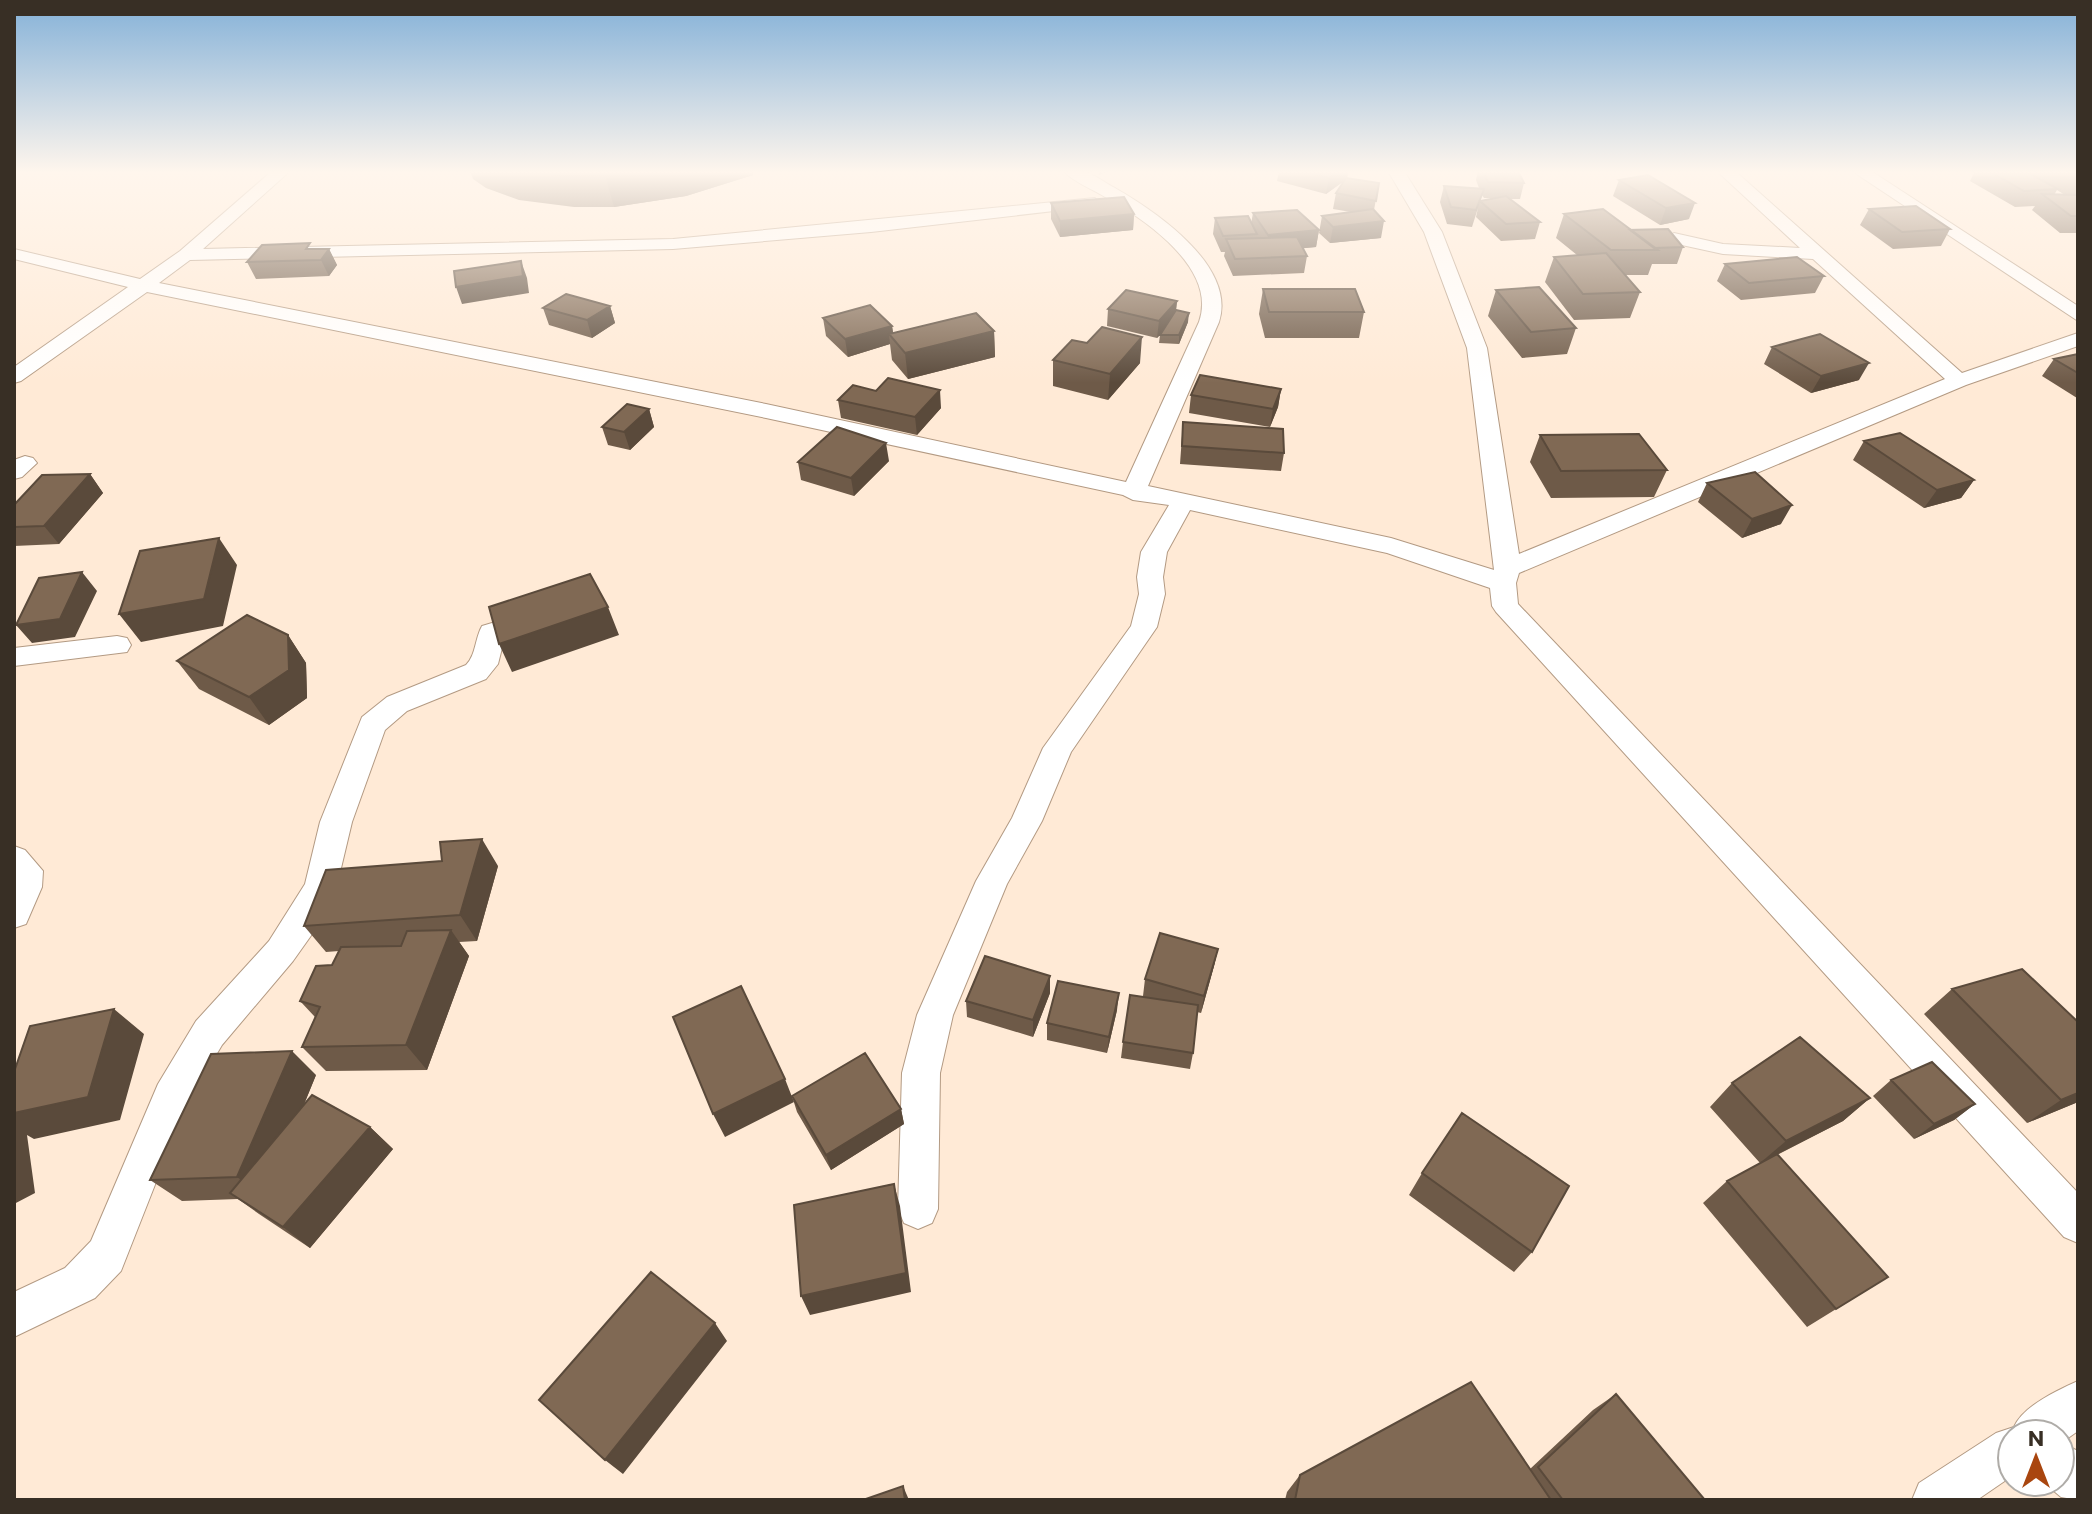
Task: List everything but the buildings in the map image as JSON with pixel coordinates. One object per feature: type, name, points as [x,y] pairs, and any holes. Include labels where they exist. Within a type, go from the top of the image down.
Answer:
[{"type":"street","points":[[14,377],[201,242]]},
{"type":"street","points":[[186,255],[700,242]]},
{"type":"street","points":[[1133,493],[1212,312],[1205,278],[1180,242]]},
{"type":"street","points":[[1437,242],[1477,348],[1505,576],[1505,606],[2078,1223]]},
{"type":"street","points":[[1690,242],[1723,249],[1817,254]]},
{"type":"street","points":[[1803,242],[1959,381]]},
{"type":"street","points":[[1967,242],[2078,315]]},
{"type":"street","points":[[14,254],[141,285],[766,411],[1133,493],[1391,546],[1505,576],[1959,381],[2078,339]]},
{"type":"street","points":[[918,1209],[921,1073],[935,1015],[992,881],[1026,821],[1058,748],[1144,627],[1152,594],[1150,577],[1154,552],[1182,503]]},
{"type":"street","points":[[14,1315],[80,1283],[106,1256],[171,1097],[209,1033],[281,951],[303,920],[321,885],[336,822],[372,724],[397,704],[476,672],[484,664],[492,632]]},
{"type":"street","points":[[14,657],[117,645]]},
{"type":"street","points":[[14,859],[27,871],[25,887],[14,914]]},
{"type":"street","points":[[2057,1418],[2078,1404]]},
{"type":"street","points":[[1936,1500],[1996,1460]]}]
